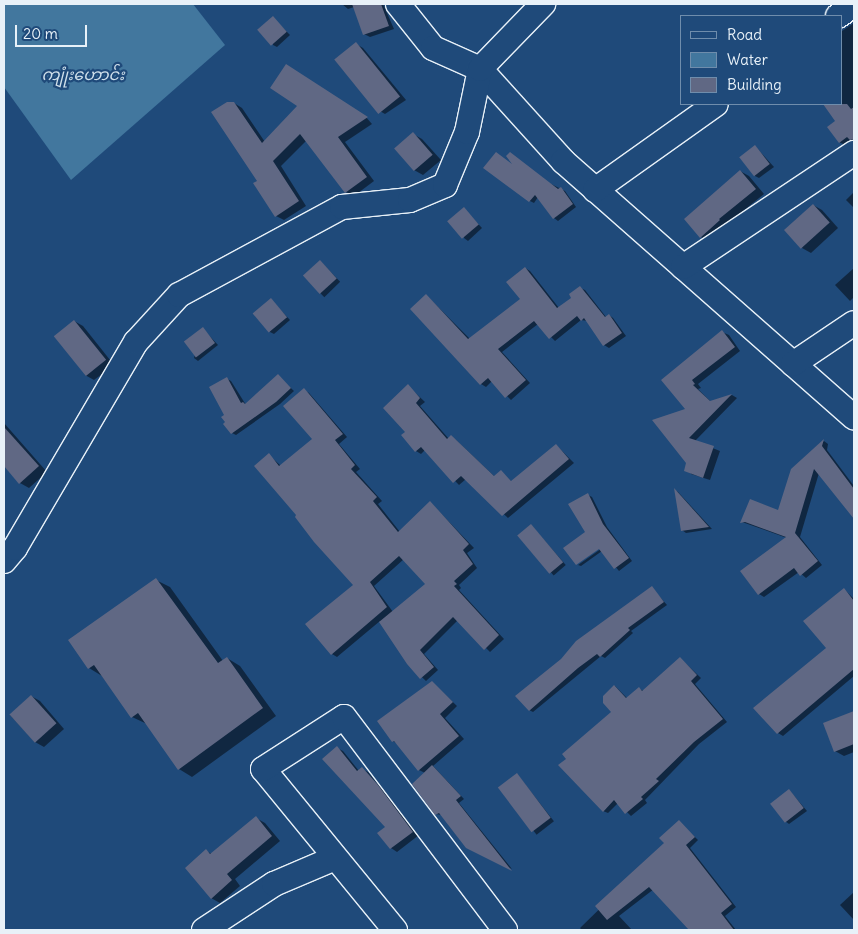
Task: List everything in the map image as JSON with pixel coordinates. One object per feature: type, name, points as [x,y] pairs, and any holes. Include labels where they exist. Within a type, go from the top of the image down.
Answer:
[{"type":"street","points":[[398,4],[433,48],[480,69],[563,161],[854,418]]},
{"type":"street","points":[[4,561],[15,548],[136,342],[179,295],[342,207],[410,200],[445,185],[467,132],[480,69],[543,4]]},
{"type":"street","points":[[839,15],[854,5]]},
{"type":"street","points":[[595,190],[715,105]]},
{"type":"street","points":[[683,266],[854,153]]},
{"type":"street","points":[[793,364],[854,323]]},
{"type":"street","points":[[395,930],[263,769],[344,717],[505,930]]},
{"type":"street","points":[[204,930],[274,884],[335,858]]},
{"type":"water","name":"ကျုံးဟောင်း","points":[[4,4],[193,4],[225,45],[71,180],[4,87]]},
{"type":"building","points":[[352,4],[381,4],[389,26],[363,35]]},
{"type":"building","points":[[273,16],[287,32],[271,46],[257,30]]},
{"type":"building","points":[[356,42],[400,96],[378,114],[334,60]]},
{"type":"building","points":[[286,64],[368,117],[338,137],[367,177],[345,193],[300,134],[273,161],[299,201],[275,217],[253,183],[257,181],[211,112],[227,102],[234,102],[262,143],[297,106],[270,88]]},
{"type":"building","points":[[847,104],[851,109],[854,107],[854,139],[850,140],[847,137],[839,143],[827,127],[835,121],[824,105]]},
{"type":"building","points":[[413,132],[433,155],[414,171],[394,148]]},
{"type":"building","points":[[755,145],[770,164],[754,176],[739,157]]},
{"type":"building","points":[[496,152],[512,164],[506,156],[510,152],[558,189],[561,187],[573,204],[553,219],[535,195],[529,202],[483,168]]},
{"type":"building","points":[[740,170],[756,189],[719,219],[700,238],[684,219]]},
{"type":"building","points":[[813,204],[830,223],[801,249],[784,230]]},
{"type":"building","points":[[464,207],[479,225],[462,239],[447,221]]},
{"type":"building","points":[[320,260],[337,279],[320,294],[303,275]]},
{"type":"building","points":[[525,267],[557,308],[571,298],[569,294],[580,286],[605,317],[609,314],[622,333],[603,346],[584,318],[581,321],[577,316],[549,339],[534,321],[498,349],[526,380],[505,398],[488,378],[480,385],[410,309],[426,294],[468,339],[520,299],[506,282]]},
{"type":"building","points":[[271,298],[287,317],[269,333],[253,313]]},
{"type":"building","points":[[74,320],[106,360],[86,376],[54,336]]},
{"type":"building","points":[[203,327],[215,343],[196,357],[184,341]]},
{"type":"building","points":[[722,330],[735,347],[692,380],[695,384],[693,385],[710,401],[732,394],[689,438],[714,446],[703,478],[684,471],[686,463],[652,420],[685,409],[661,380]]},
{"type":"building","points":[[278,374],[291,388],[276,402],[231,434],[223,424],[225,422],[221,417],[224,415],[209,387],[227,377],[241,403],[245,404]]},
{"type":"building","points":[[408,384],[420,398],[416,403],[447,439],[451,435],[494,476],[501,470],[511,481],[556,444],[569,459],[502,516],[461,476],[453,483],[421,447],[415,452],[401,435],[405,432],[383,408]]},
{"type":"building","points":[[304,388],[343,434],[335,440],[355,465],[351,469],[377,497],[373,501],[398,532],[430,501],[469,544],[463,550],[473,564],[454,581],[457,584],[454,586],[499,635],[484,650],[453,617],[420,650],[434,667],[420,679],[407,664],[379,622],[425,584],[399,556],[370,582],[387,607],[331,655],[305,624],[353,585],[314,542],[295,517],[296,515],[254,466],[269,453],[279,466],[312,439],[283,406]]},
{"type":"building","points":[[4,427],[39,466],[19,484],[4,466]]},
{"type":"building","points":[[824,439],[822,446],[854,489],[854,519],[814,469],[795,533],[818,561],[800,576],[794,568],[758,595],[740,571],[786,537],[745,522],[740,523],[750,499],[778,510],[791,469]]},
{"type":"building","points":[[674,488],[709,527],[681,531]]},
{"type":"building","points":[[588,493],[603,524],[629,558],[614,569],[599,549],[576,565],[563,548],[585,532],[568,504]]},
{"type":"building","points":[[531,524],[563,562],[549,574],[517,536]]},
{"type":"building","points":[[156,578],[218,663],[227,657],[263,708],[178,770],[138,713],[131,718],[94,665],[88,669],[68,640]]},
{"type":"building","points":[[652,586],[664,602],[628,628],[630,630],[600,657],[597,654],[578,668],[529,711],[515,696],[561,659],[576,641]]},
{"type":"building","points":[[844,588],[854,601],[854,669],[777,734],[753,708],[826,648],[803,621]]},
{"type":"building","points":[[680,657],[697,675],[691,681],[723,719],[694,742],[656,779],[659,781],[641,797],[643,799],[625,814],[614,800],[603,812],[558,765],[566,759],[562,754],[611,712],[603,703],[603,696],[614,685],[626,698],[639,687],[642,691]]},
{"type":"building","points":[[432,681],[453,702],[440,714],[459,736],[418,771],[394,741],[392,742],[377,721]]},
{"type":"building","points":[[31,695],[56,723],[35,743],[9,714]]},
{"type":"building","points":[[854,711],[854,744],[834,752],[823,723]]},
{"type":"building","points":[[337,746],[357,771],[362,767],[378,785],[413,832],[390,849],[377,833],[385,827],[322,759]]},
{"type":"building","points":[[432,765],[461,796],[456,800],[512,871],[466,848],[439,813],[435,815],[412,784]]},
{"type":"building","points":[[517,773],[551,818],[532,832],[498,787]]},
{"type":"building","points":[[789,789],[804,808],[785,823],[770,804]]},
{"type":"building","points":[[256,816],[272,836],[227,874],[232,880],[211,899],[185,868],[206,849],[210,854]]},
{"type":"building","points":[[679,820],[695,837],[686,845],[732,904],[721,913],[734,930],[689,930],[649,887],[607,920],[595,906],[664,843],[659,838]]}]
